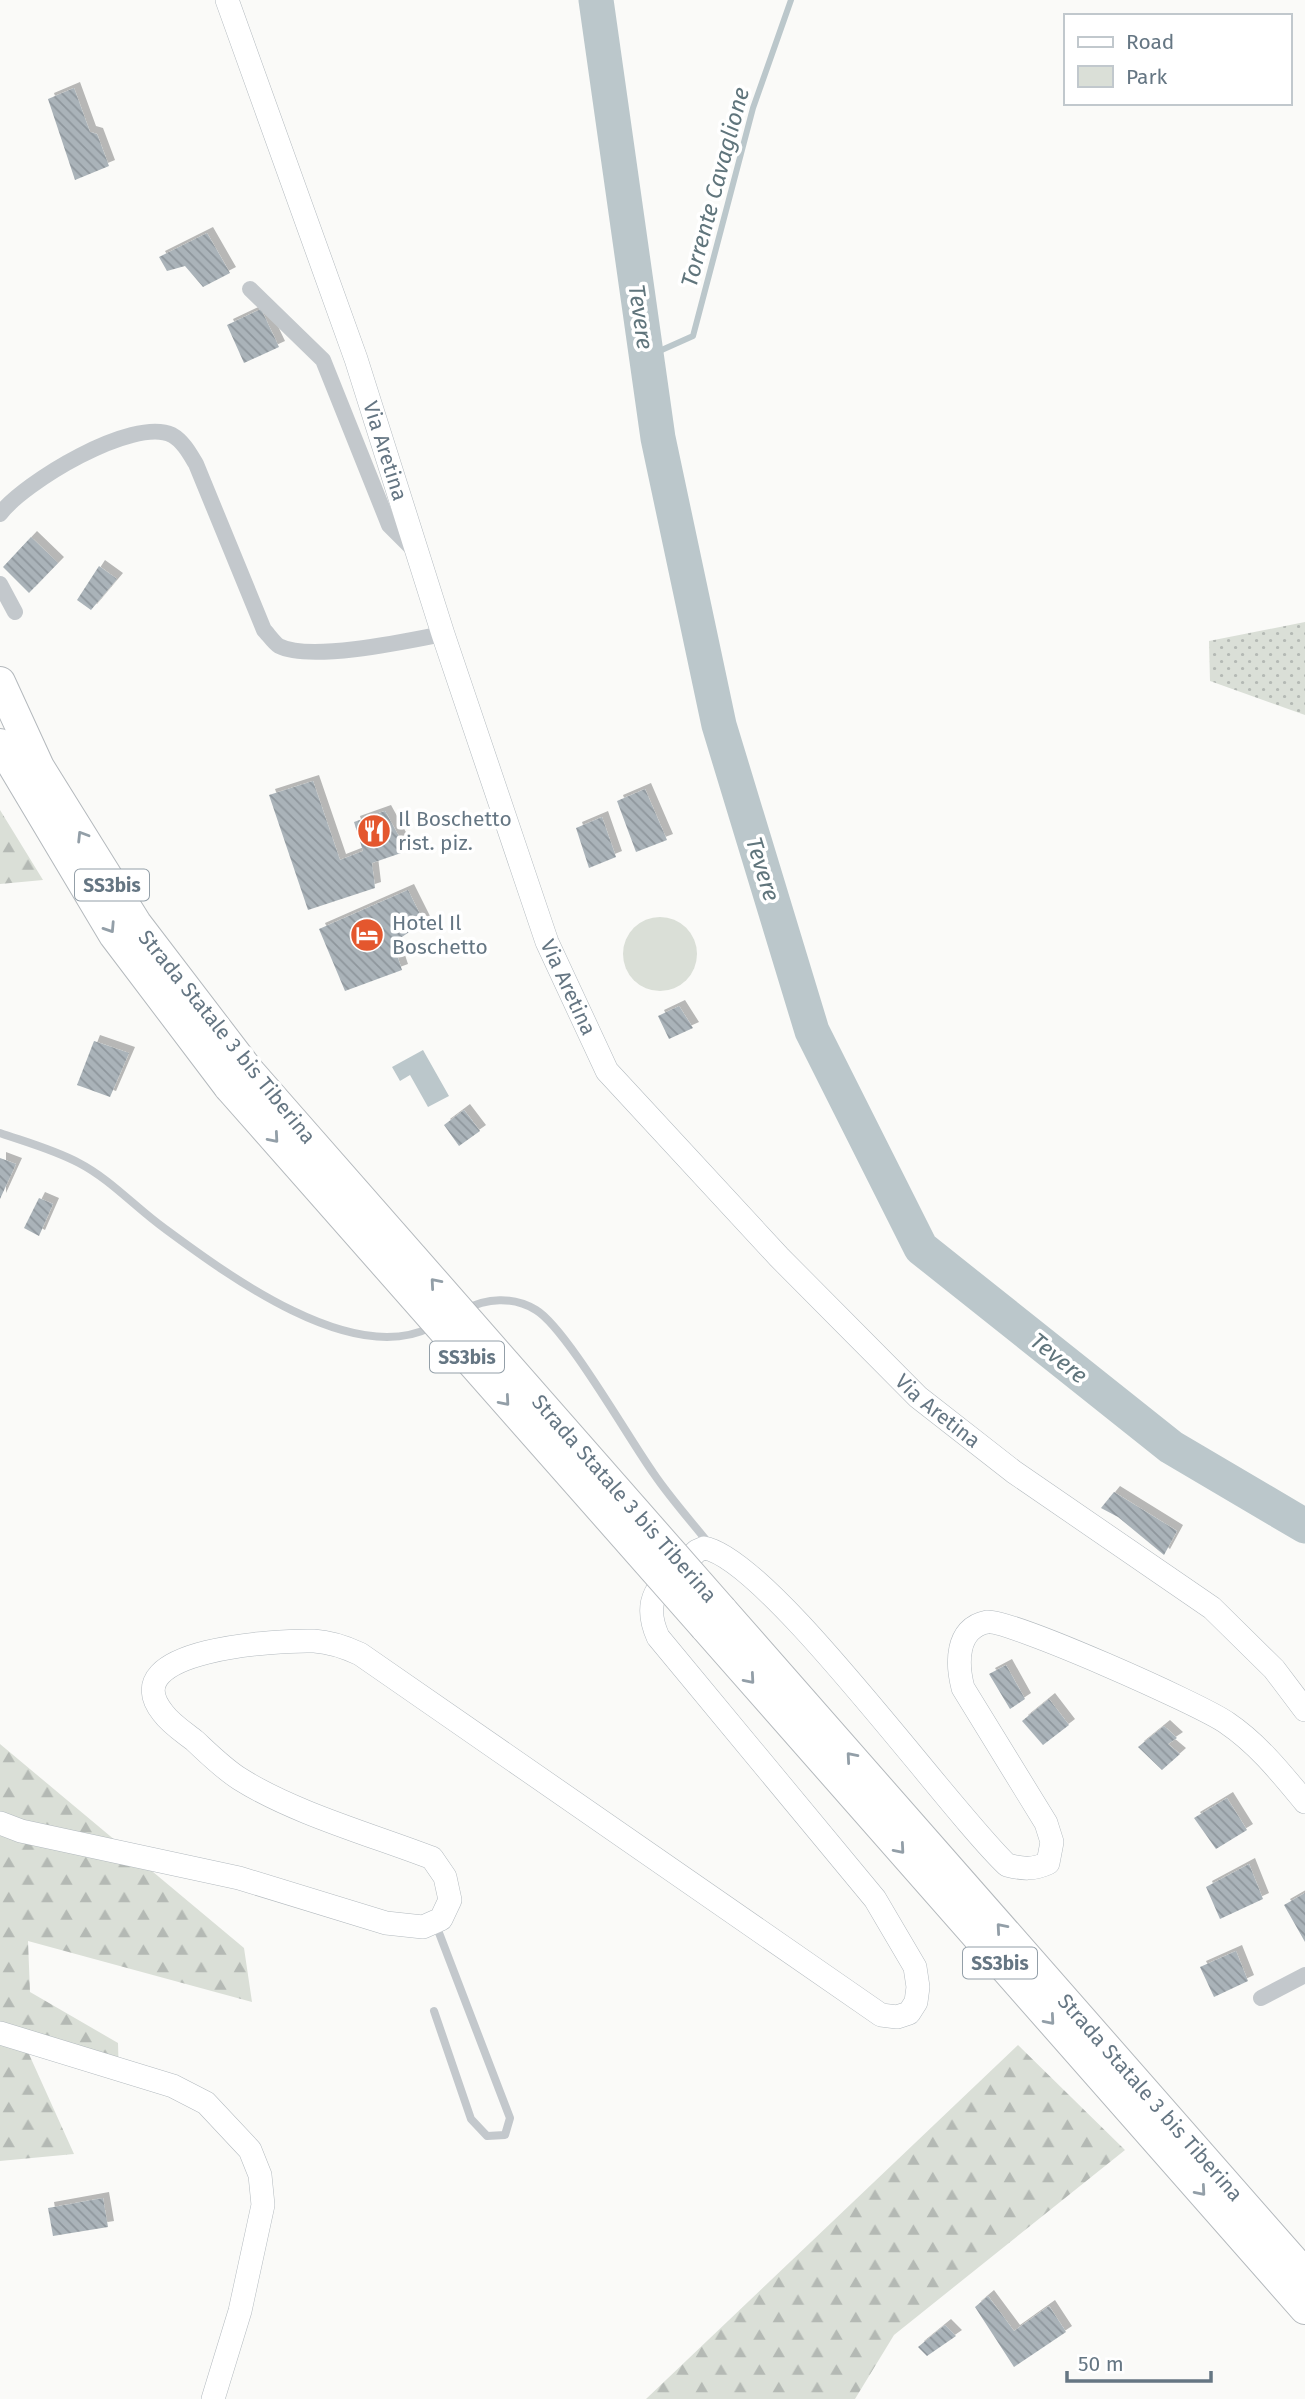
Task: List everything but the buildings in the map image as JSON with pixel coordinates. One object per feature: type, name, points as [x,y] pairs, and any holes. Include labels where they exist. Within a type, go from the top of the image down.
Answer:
[{"type":"highway","name":"Strada Statale 3 bis Tiberina","points":[[0,682],[39,767],[135,923],[239,1079]]},
{"type":"highway","name":"Strada Statale 3 bis Tiberina","points":[[0,744],[114,935],[1302,2294]]},
{"type":"street","name":"Via Aretina","points":[[227,0],[356,359],[443,634],[547,942],[607,1071],[779,1257],[918,1397],[1014,1472],[1212,1608],[1274,1669],[1305,1710]]},
{"type":"street","points":[[250,289],[323,360],[389,525],[419,556]]},
{"type":"street","points":[[0,514],[10,500],[51,473],[133,433],[157,431],[173,436],[187,449],[196,464],[264,630],[279,646],[309,651],[382,647],[443,634]]},
{"type":"street","points":[[0,584],[15,612]]},
{"type":"street","points":[[0,1823],[21,1831],[239,1878],[386,1923],[423,1927],[441,1919],[450,1900],[445,1877],[432,1858],[264,1793],[237,1778],[162,1713],[155,1696],[155,1684],[161,1672],[197,1653],[224,1648],[313,1641],[350,1649],[881,2015],[897,2017],[909,2013],[916,2002],[918,1987],[915,1967],[875,1899],[658,1637],[652,1623],[649,1607],[653,1594],[698,1551],[715,1550],[731,1559],[783,1607],[1007,1865],[1037,1869],[1048,1863],[1052,1842],[1046,1823],[963,1688],[958,1672],[962,1641],[975,1627],[987,1622],[1032,1632],[1225,1721],[1270,1759],[1305,1802]]},
{"type":"street","points":[[1261,1998],[1305,1975]]},
{"type":"street","points":[[0,2034],[173,2086],[206,2103],[250,2150],[260,2175],[263,2205],[240,2311],[213,2399]]},
{"type":"lane","points":[[0,1133],[81,1164],[164,1228],[252,1288],[317,1321],[356,1334],[394,1337],[419,1333],[444,1320]]},
{"type":"lane","points":[[456,1314],[481,1301],[502,1300],[536,1310],[567,1343],[655,1476],[715,1550]]},
{"type":"lane","points":[[434,2011],[471,2119],[487,2136],[505,2135],[510,2118],[435,1922]]},
{"type":"green space","points":[[1305,622],[1305,715],[1210,681],[1209,641]]},
{"type":"green space","points":[[0,810],[43,880],[0,884]]},
{"type":"green space","points":[[660,917],[674,920],[686,928],[694,940],[697,954],[694,968],[686,980],[674,988],[660,991],[646,988],[634,980],[626,968],[623,954],[626,940],[634,928],[646,920]]},
{"type":"green space","points":[[0,1744],[244,1948],[252,2002],[28,1941],[30,1992],[118,2043],[119,2081],[28,2052],[74,2154],[0,2161]]},
{"type":"green space","points":[[1018,2045],[1125,2150],[894,2335],[855,2399],[646,2399]]},
{"type":"shaded area","points":[[423,1050],[449,1096],[428,1107],[410,1075],[400,1081],[392,1067]]},
{"type":"waterway","name":"Tevere","points":[[596,0],[658,438],[719,725],[812,1031],[921,1248],[1171,1447],[1305,1526]]},
{"type":"waterway","name":"Torrente Cavaglione","points":[[646,357],[693,336],[753,108],[791,0]]},
{"type":"place","name":"Il Boschetto rist. piz.","points":[[374,831]]},
{"type":"place","name":"Hotel Il Boschetto","points":[[367,935]]}]
